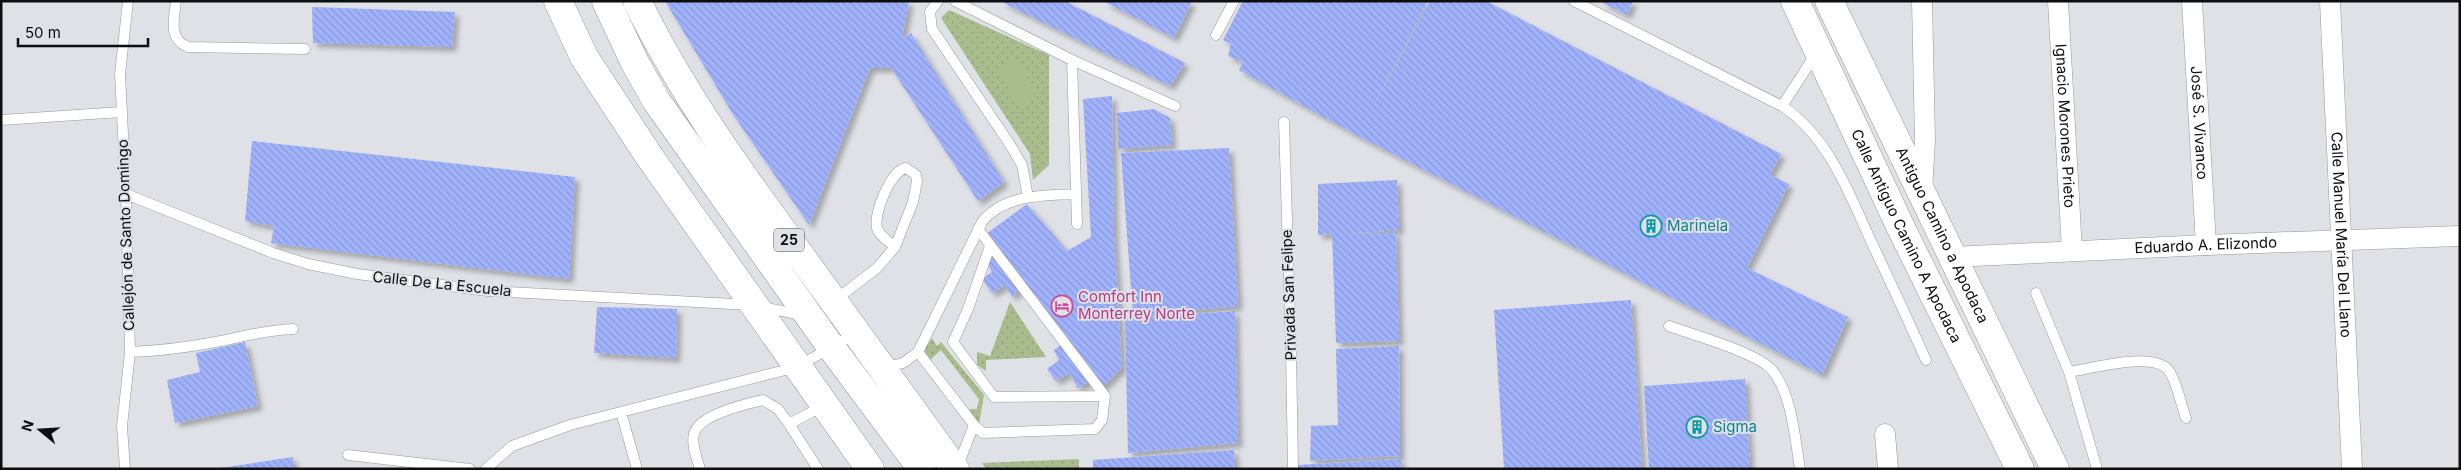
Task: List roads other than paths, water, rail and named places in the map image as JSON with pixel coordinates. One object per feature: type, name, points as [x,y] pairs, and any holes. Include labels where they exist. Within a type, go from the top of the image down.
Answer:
[{"type":"street","points":[[558,1],[584,57],[761,307],[797,367],[870,469]]},
{"type":"street","name":"25","points":[[606,1],[635,62],[657,102],[822,309],[857,333],[956,469]]},
{"type":"street","name":"25","points":[[637,1],[651,30],[689,94],[822,309],[831,347],[917,467]]},
{"type":"street","name":"Calle Antiguo Camino A Apodaca","points":[[1795,1],[1901,228],[2020,469]]},
{"type":"street","name":"Antiguo Camino a Apodaca","points":[[1829,1],[2055,469]]},
{"type":"street","points":[[1922,1],[1926,140],[1922,194]]},
{"type":"street","name":"Ignacio Morones Prieto","points":[[2058,1],[2072,251]]},
{"type":"street","name":"José S. Vivanco","points":[[2192,1],[2206,245]]},
{"type":"street","name":"Calle Manuel María Del Llano","points":[[2330,1],[2352,469]]},
{"type":"street","name":"Eduardo A. Elizondo","points":[[1952,257],[2460,236]]},
{"type":"street","points":[[1885,434],[1888,469]]},
{"type":"lane","name":"Callejón de Santo Domingo","points":[[125,469],[122,426],[130,352],[126,194],[120,74],[128,1]]},
{"type":"lane","points":[[176,1],[174,35],[179,43],[188,47],[305,50]]},
{"type":"lane","points":[[938,1],[930,12],[932,29],[1010,143],[1022,165],[1028,196]]},
{"type":"lane","points":[[955,1],[1072,60],[1175,106]]},
{"type":"lane","points":[[1216,35],[1234,1]]},
{"type":"lane","points":[[1574,1],[1782,106],[1806,125],[1828,157],[1855,204],[1926,360]]},
{"type":"lane","points":[[1782,106],[1818,50]]},
{"type":"lane","points":[[1072,60],[1076,224]]},
{"type":"lane","points":[[1,120],[122,112]]},
{"type":"lane","name":"Privada San Felipe","points":[[1284,122],[1293,469]]},
{"type":"lane","points":[[822,309],[877,268],[895,247],[913,202],[917,181],[916,175],[906,168],[898,170],[887,186],[876,223],[879,233],[895,247]]},
{"type":"lane","name":"Calle De La Escuela","points":[[126,194],[273,253],[308,264],[357,274],[488,291],[822,309]]},
{"type":"lane","points":[[883,368],[903,363],[918,352],[978,229],[992,212],[1010,202],[1028,196],[1075,194]]},
{"type":"lane","points":[[918,352],[979,430],[988,434],[1095,429],[1102,420],[1105,396],[978,229]]},
{"type":"lane","points":[[990,246],[968,309],[953,342],[994,397],[1105,396]]},
{"type":"lane","points":[[2036,293],[2069,372],[2097,469]]},
{"type":"lane","points":[[1670,326],[1758,359],[1771,369],[1781,386],[1793,421],[1800,469]]},
{"type":"lane","points":[[130,352],[156,351],[210,343],[268,330],[293,329]]},
{"type":"lane","points":[[486,469],[512,446],[570,424],[797,367],[857,333]]},
{"type":"lane","points":[[2069,372],[2141,360],[2160,364],[2169,370],[2186,418]]},
{"type":"lane","points":[[700,469],[695,450],[694,433],[701,421],[763,400],[778,409],[818,469]]},
{"type":"lane","points":[[789,424],[825,405]]},
{"type":"lane","points":[[621,412],[636,469]]},
{"type":"lane","points":[[956,469],[974,424]]},
{"type":"lane","points":[[348,455],[470,469]]},
{"type":"place","name":"Marinela","points":[[1651,226]]},
{"type":"place","name":"Comfort Inn Monterrey Norte","points":[[1062,306]]},
{"type":"place","name":"Sigma","points":[[1697,427]]}]
